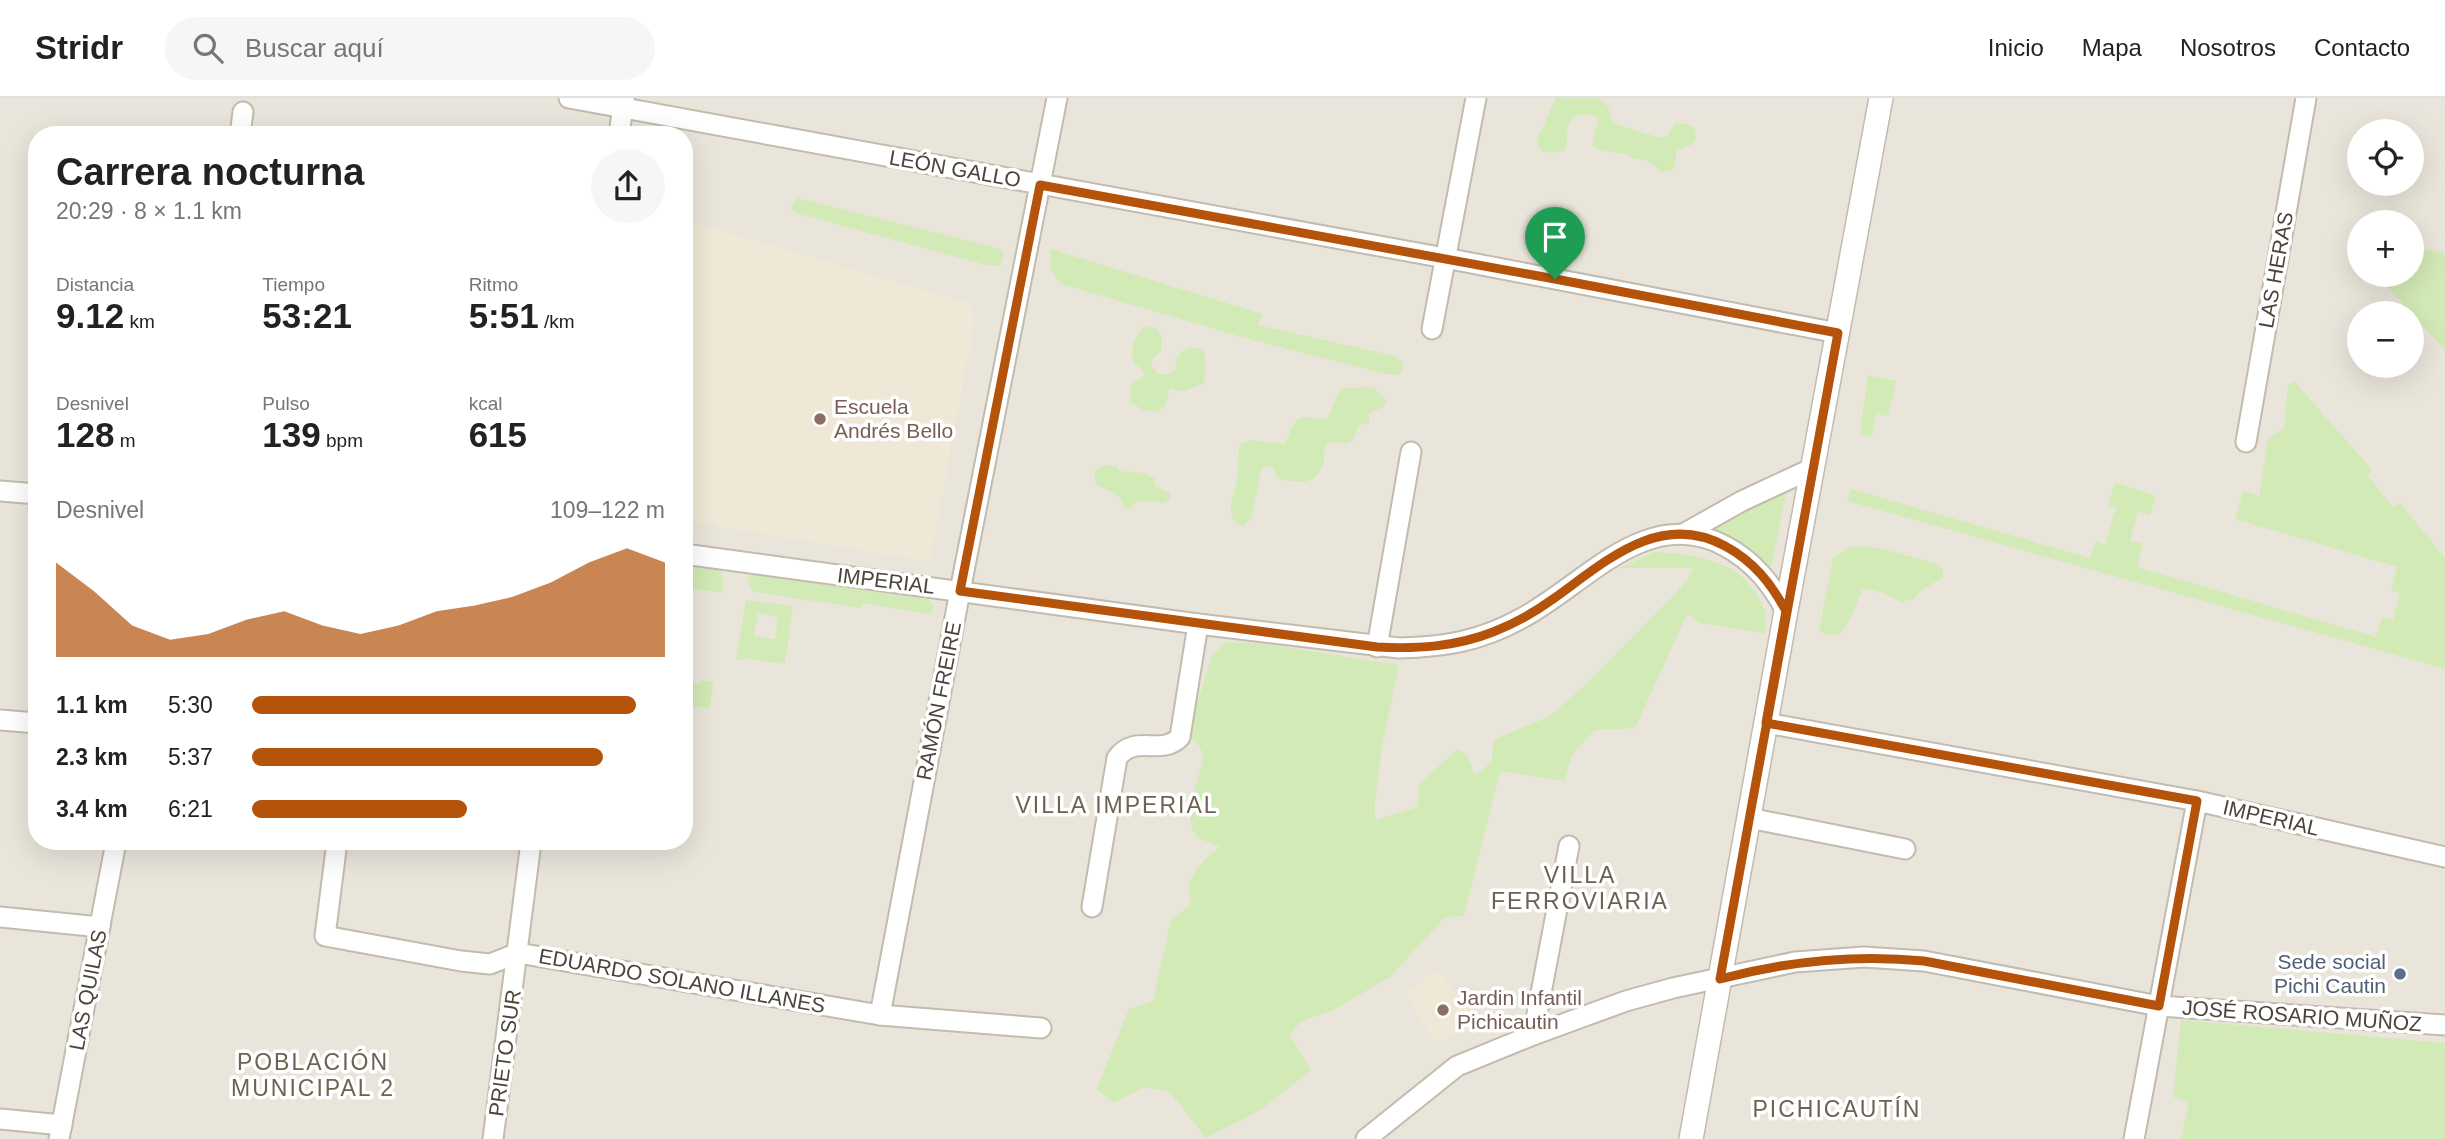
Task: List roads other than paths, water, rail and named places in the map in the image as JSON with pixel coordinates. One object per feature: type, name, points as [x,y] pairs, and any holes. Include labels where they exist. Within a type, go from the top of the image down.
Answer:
[{"type":"street","name":"LEÓN GALLO","points":[[569,98],[623,103],[1040,185],[1838,333]]},
{"type":"street","name":"RAMÓN FREIRE","points":[[880,1015],[1057,98]]},
{"type":"street","points":[[1432,329],[1476,98]]},
{"type":"street","points":[[1691,1139],[1881,98]]},
{"type":"street","name":"LAS HERAS","points":[[2246,442],[2306,98]]},
{"type":"street","points":[[620,126],[623,103]]},
{"type":"street","points":[[241,126],[243,112]]},
{"type":"street","points":[[1377,647],[1411,452]]},
{"type":"street","name":"IMPERIAL","points":[[1685,533],[1742,501],[1813,468]]},
{"type":"street","points":[[0,491],[28,493]]},
{"type":"street","name":"IMPERIAL","points":[[693,555],[1377,647],[1432,647],[1464,642],[1494,632],[1552,600],[1626,549],[1665,535],[1685,533],[1717,542],[1745,559],[1769,582],[1786,611]]},
{"type":"street","points":[[1092,907],[1118,758],[1124,749],[1133,745],[1166,746],[1173,744],[1180,737],[1198,624]]},
{"type":"street","points":[[0,720],[28,722]]},
{"type":"street","name":"IMPERIAL","points":[[1766,723],[2197,801],[2445,857]]},
{"type":"street","points":[[2134,1139],[2197,801]]},
{"type":"street","points":[[1749,818],[1905,849]]},
{"type":"street","points":[[1533,1035],[1569,846]]},
{"type":"street","name":"LAS QUILAS","points":[[61,1132],[114,850]]},
{"type":"street","name":"EDUARDO SOLANO ILLANES","points":[[336,850],[325,936],[490,964],[518,954],[880,1015],[1041,1028]]},
{"type":"street","name":"PRIETO SUR","points":[[493,1139],[530,850]]},
{"type":"street","points":[[0,917],[100,927]]},
{"type":"street","name":"JOSÉ ROSARIO MUÑOZ","points":[[1366,1139],[1457,1066],[1626,1001],[1795,962],[1834,958],[1894,958],[1924,961],[2159,1006],[2445,1025]]},
{"type":"street","points":[[0,1119],[61,1132]]},
{"type":"place","name":"Escuela Andrés Bello","points":[[820,419]]},
{"type":"place","name":"Sede social Pichi Cautin","points":[[2400,974]]},
{"type":"place","name":"Jardin Infantil Pichicautin","points":[[1443,1010]]},
{"type":"district","name":"VILLA IMPERIAL","points":[[1117,805]]},
{"type":"district","name":"VILLA FERROVIARIA","points":[[1580,888]]},
{"type":"district","name":"POBLACIÓN MUNICIPAL 2","points":[[313,1075]]},
{"type":"district","name":"PICHICAUTÍN","points":[[1837,1109]]}]
